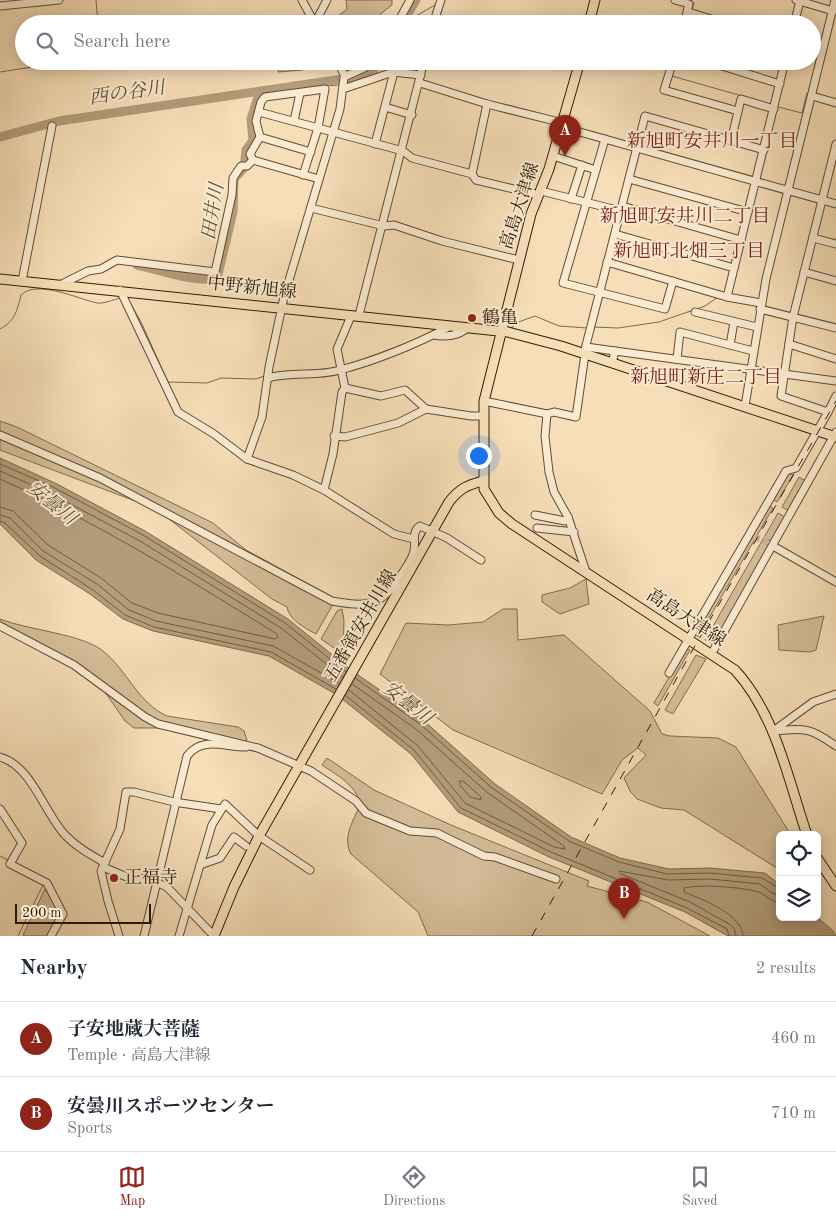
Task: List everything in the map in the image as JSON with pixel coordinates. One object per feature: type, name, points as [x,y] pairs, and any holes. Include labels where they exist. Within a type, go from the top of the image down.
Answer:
[{"type":"main road","points":[[591,15],[595,0]]},
{"type":"main road","name":"高島大津線","points":[[500,333],[531,214],[553,156],[578,70]]},
{"type":"main road","name":"中野新旭線","points":[[0,279],[120,290],[451,326],[534,337],[585,351],[612,362],[835,435]]},
{"type":"main road","points":[[483,481],[484,400],[500,333]]},
{"type":"main road","name":"高島大津線","points":[[483,481],[488,498],[499,513],[735,670],[748,685],[763,709],[806,831]]},
{"type":"main road","name":"五番領安井川線","points":[[214,936],[234,886],[261,832],[450,502],[458,491],[468,484],[483,481]]},
{"type":"main road","points":[[821,864],[836,886]]},
{"type":"street","points":[[0,6],[59,0]]},
{"type":"street","points":[[302,0],[310,15]]},
{"type":"street","points":[[319,15],[326,0]]},
{"type":"street","points":[[401,15],[410,0]]},
{"type":"street","points":[[436,15],[442,0]]},
{"type":"street","points":[[675,0],[690,4],[687,15]]},
{"type":"street","points":[[821,60],[836,0]]},
{"type":"street","points":[[796,15],[798,1],[833,11]]},
{"type":"street","points":[[688,12],[698,15]]},
{"type":"street","points":[[247,459],[262,416],[283,308],[340,109],[344,76],[341,70]]},
{"type":"street","points":[[344,76],[359,70]]},
{"type":"street","points":[[324,490],[333,454],[334,436],[345,388],[337,349],[355,316],[384,226],[422,70]]},
{"type":"street","points":[[670,70],[664,90],[738,111]]},
{"type":"street","points":[[735,70],[780,84]]},
{"type":"street","points":[[727,297],[783,70]]},
{"type":"street","points":[[745,406],[760,306],[818,70]]},
{"type":"street","points":[[343,89],[394,72],[421,75]]},
{"type":"street","points":[[375,144],[394,72]]},
{"type":"street","points":[[420,83],[756,183],[836,204]]},
{"type":"street","points":[[303,175],[318,128],[325,89],[265,97],[256,121],[260,137],[250,154],[253,160],[303,175],[319,179]]},
{"type":"street","points":[[294,122],[300,93]]},
{"type":"street","points":[[812,96],[836,102]]},
{"type":"street","points":[[731,141],[741,99],[774,109]]},
{"type":"street","points":[[472,174],[487,104]]},
{"type":"street","points":[[385,107],[412,114]]},
{"type":"street","points":[[259,112],[403,151],[412,158],[472,174],[476,180],[621,209],[741,240]]},
{"type":"street","points":[[484,400],[547,414],[554,412],[576,417],[585,351],[645,116],[764,150]]},
{"type":"street","points":[[22,281],[52,126]]},
{"type":"street","points":[[260,137],[310,152]]},
{"type":"street","points":[[605,139],[563,282],[665,310],[673,281]]},
{"type":"street","points":[[828,412],[781,396],[793,317],[822,201],[833,169],[836,144]]},
{"type":"street","points":[[553,156],[596,170]]},
{"type":"street","points":[[62,284],[88,271],[102,270],[117,260],[215,272],[232,195],[232,178],[242,166],[246,166],[253,160]]},
{"type":"street","points":[[571,199],[582,165]]},
{"type":"street","points":[[629,179],[748,212]]},
{"type":"street","points":[[311,208],[384,226],[394,225],[442,241],[519,260]]},
{"type":"street","points":[[615,234],[734,268]]},
{"type":"street","points":[[813,238],[836,244]]},
{"type":"street","points":[[607,262],[836,328]]},
{"type":"street","points":[[804,272],[836,281]]},
{"type":"street","points":[[120,290],[178,412],[214,434],[247,459],[293,475],[324,490],[394,534],[414,539]]},
{"type":"street","points":[[695,312],[756,327]]},
{"type":"street","points":[[730,345],[734,322]]},
{"type":"street","points":[[268,378],[280,375],[340,370],[434,335],[451,326]]},
{"type":"street","points":[[434,335],[448,336],[463,332],[467,328]]},
{"type":"street","points":[[677,359],[680,332],[753,351]]},
{"type":"street","points":[[789,344],[836,359]]},
{"type":"street","points":[[585,351],[615,351],[836,381]]},
{"type":"street","points":[[612,362],[615,351]]},
{"type":"street","points":[[345,388],[381,396],[405,390],[426,409],[483,416]]},
{"type":"street","points":[[669,673],[751,536],[786,471],[796,468],[836,396]]},
{"type":"street","points":[[334,436],[345,437],[398,423],[426,409]]},
{"type":"street","points":[[547,414],[545,436],[549,472],[554,492],[574,532],[586,572]]},
{"type":"street","points":[[0,435],[100,478],[332,601],[358,606],[376,603],[384,597],[411,560],[414,539],[417,528],[420,526],[435,531],[481,560]]},
{"type":"street","points":[[712,653],[835,435]]},
{"type":"street","points":[[535,515],[565,521],[568,517]]},
{"type":"street","points":[[537,528],[574,532]]},
{"type":"street","points":[[772,544],[836,582]]},
{"type":"street","points":[[0,626],[74,665],[144,717],[158,724],[253,746],[299,766],[356,801],[366,813],[410,831],[437,833],[484,856],[494,856],[556,879]]},
{"type":"street","points":[[772,732],[813,702],[836,694]]},
{"type":"street","points":[[772,732],[798,728],[811,730],[836,746]]},
{"type":"street","points":[[144,936],[174,802],[187,756],[193,748],[202,744],[212,743],[236,747],[253,746]]},
{"type":"street","points":[[0,757],[13,760],[65,835],[86,853],[104,865],[134,880],[147,878],[156,880],[167,887],[214,936]]},
{"type":"street","points":[[119,936],[117,923],[108,902],[101,871],[120,828],[126,792],[221,809]]},
{"type":"street","points":[[179,936],[212,826],[225,804],[310,870]]},
{"type":"street","points":[[0,809],[22,843],[10,864],[47,883],[64,914],[51,936]]},
{"type":"street","points":[[200,865],[220,858],[234,837],[246,846]]},
{"type":"shaded area","points":[[346,0],[392,0],[392,5],[379,15],[339,15],[347,9]]},
{"type":"shaded area","points":[[279,70],[302,70],[278,72]]},
{"type":"shaded area","points":[[0,421],[17,427],[213,523],[246,550],[336,599],[316,634],[294,620],[287,607],[272,599],[169,519],[143,504],[0,450]]},
{"type":"shaded area","points":[[787,472],[793,475],[777,502],[772,499]]},
{"type":"shaded area","points":[[799,477],[806,481],[789,511],[782,507]]},
{"type":"shaded area","points":[[768,505],[773,508],[698,637],[695,633],[749,539],[751,540],[754,536],[752,533]]},
{"type":"shaded area","points":[[778,513],[785,517],[772,541],[768,540],[766,544],[769,546],[714,644],[705,640]]},
{"type":"shaded area","points":[[586,579],[589,604],[560,614],[542,602],[542,595],[570,588]]},
{"type":"shaded area","points":[[342,609],[344,620],[343,654],[321,639],[337,611]]},
{"type":"shaded area","points":[[503,609],[517,609],[518,640],[564,635],[650,711],[662,734],[718,738],[736,747],[788,831],[776,831],[776,868],[684,810],[661,808],[637,799],[630,791],[624,778],[646,755],[638,748],[622,760],[602,794],[453,730],[380,674],[406,623],[448,625],[483,622]]},
{"type":"shaded area","points":[[824,616],[816,650],[810,652],[779,650],[778,625]]},
{"type":"shaded area","points":[[0,619],[69,636],[94,645],[119,667],[140,695],[157,710],[167,716],[238,727],[244,731],[247,740],[245,743],[169,728],[134,728],[125,721],[98,682],[0,625]]},
{"type":"shaded area","points":[[686,648],[690,650],[658,706],[654,703]]},
{"type":"shaded area","points":[[696,655],[706,659],[673,714],[665,710]]},
{"type":"shaded area","points":[[327,758],[374,790],[451,825],[589,881],[587,886],[647,902],[710,936],[428,936],[418,912],[351,854],[348,836],[360,805],[351,786],[322,765]]},
{"type":"shaded area","points":[[45,889],[61,914],[49,936],[25,936],[23,935]]},
{"type":"water","name":"安曇川","points":[[0,458],[55,483],[145,531],[288,619],[351,670],[423,720],[495,784],[571,837],[620,858],[669,869],[710,868],[765,873],[776,882],[776,921],[821,920],[836,936],[728,936],[685,912],[549,857],[458,812],[411,754],[337,695],[269,656],[153,631],[123,619],[90,594],[36,560],[0,524]]},
{"type":"waterway","points":[[96,0],[97,15]]},
{"type":"waterway","name":"田井川","points":[[407,15],[416,0]]},
{"type":"waterway","points":[[691,2],[694,3],[692,10]]},
{"type":"waterway","points":[[418,15],[435,5]]},
{"type":"waterway","points":[[0,72],[15,70]]},
{"type":"waterway","name":"西の谷川","points":[[0,137],[59,121],[355,77],[371,70]]},
{"type":"waterway","points":[[375,74],[378,70]]},
{"type":"waterway","points":[[672,76],[742,96]]},
{"type":"waterway","points":[[326,86],[339,85]]},
{"type":"waterway","name":"田井川","points":[[137,265],[189,278],[217,278],[233,212],[234,179],[244,168],[246,150],[253,140],[251,119],[260,91]]},
{"type":"waterway","points":[[778,107],[802,113],[807,93]]},
{"type":"waterway","points":[[0,329],[12,319],[17,311],[21,295],[28,291],[47,289],[97,303],[120,298]]},
{"type":"waterway","points":[[593,327],[618,328],[659,322],[705,306],[718,297]]},
{"type":"waterway","points":[[131,304],[168,382],[207,383],[221,378],[256,379],[264,376]]},
{"type":"waterway","points":[[506,328],[513,327],[516,323],[535,316],[559,326],[587,328]]},
{"type":"waterway","points":[[356,362],[404,344]]},
{"type":"waterway","points":[[310,370],[323,370]]},
{"type":"waterway","points":[[0,856],[8,860]]},
{"type":"waterway","points":[[18,936],[43,885],[32,879]]},
{"type":"tunnel","points":[[753,537],[768,541]]},
{"type":"railway","points":[[532,936],[692,651],[836,401]]},
{"type":"place","name":"子安地蔵大菩薩","points":[[565,156]]},
{"type":"place","name":"鶴亀","points":[[472,318]]},
{"type":"place","name":"正福寺","points":[[114,878]]},
{"type":"place","name":"安曇川スポーツセンター","points":[[624,919]]},
{"type":"district","name":"新旭町安井川一丁目","points":[[712,142]]},
{"type":"district","name":"新旭町安井川二丁目","points":[[685,217]]},
{"type":"district","name":"新旭町北畑三丁目","points":[[689,252]]},
{"type":"district","name":"新旭町新庄二丁目","points":[[706,378]]}]
